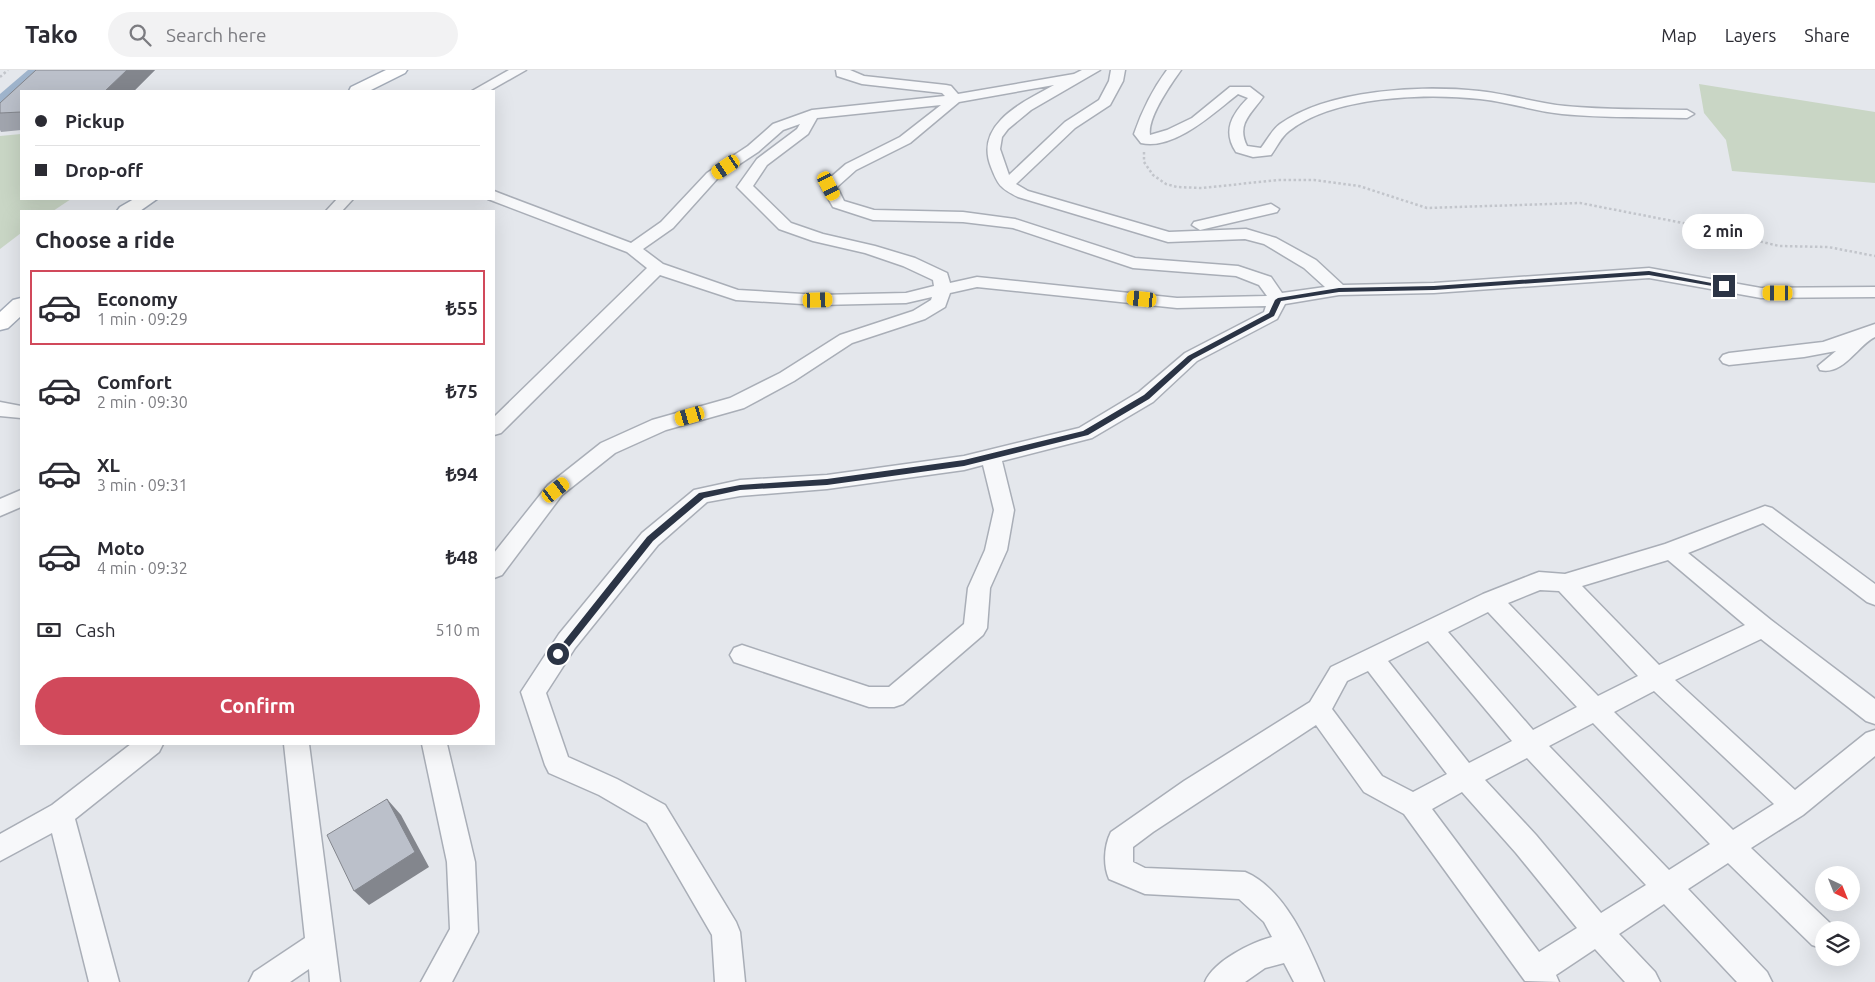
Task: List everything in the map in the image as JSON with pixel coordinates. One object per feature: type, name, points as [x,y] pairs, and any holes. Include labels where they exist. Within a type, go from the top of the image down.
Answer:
[{"type":"main road","points":[[342,90],[382,70]]},
{"type":"main road","points":[[359,90],[399,70]]},
{"type":"main road","points":[[129,210],[145,200]]},
{"type":"main road","points":[[147,210],[163,200]]},
{"type":"main road","points":[[0,304],[20,289]]},
{"type":"main road","points":[[0,322],[20,307]]},
{"type":"street","points":[[481,90],[519,70]]},
{"type":"street","points":[[843,70],[842,73],[862,80],[946,89],[955,98]]},
{"type":"street","points":[[1093,70],[1078,77],[1059,90],[1044,94],[1000,129],[993,148],[1006,185],[1023,194],[1168,237],[1246,234],[1270,240],[1310,264],[1339,290]]},
{"type":"street","points":[[1006,185],[1030,165],[1070,125],[1105,102],[1116,81],[1118,70]]},
{"type":"street","points":[[1174,70],[1162,84],[1150,106],[1144,137],[1160,139],[1210,112],[1235,90],[1245,90],[1256,96],[1237,118],[1235,140],[1241,150],[1253,153],[1266,152],[1284,128],[1309,114],[1331,106],[1380,98],[1422,94],[1480,95],[1547,108],[1687,114]]},
{"type":"street","points":[[633,249],[667,226],[712,176],[753,149],[778,127],[812,114],[955,98],[1078,77]]},
{"type":"street","points":[[955,98],[939,114],[905,140],[851,167],[829,186],[838,204],[873,215],[963,216],[1015,224],[1133,263],[1238,271],[1265,281],[1278,300]]},
{"type":"street","points":[[495,569],[556,490],[608,448],[660,425],[736,403],[787,377],[846,339],[919,315],[939,303],[943,289],[941,277],[909,262],[869,249],[819,238],[785,226],[745,187],[762,162],[803,131],[812,114]]},
{"type":"street","points":[[495,196],[633,249],[657,268],[736,295],[818,300],[906,298],[977,282],[1177,303],[1254,304],[1339,290],[1434,288],[1649,273],[1762,292],[1875,292]]},
{"type":"street","points":[[335,210],[344,200]]},
{"type":"street","points":[[1168,237],[1197,226],[1271,209]]},
{"type":"street","points":[[497,423],[657,268]]},
{"type":"street","points":[[730,982],[726,932],[656,814],[608,787],[558,764],[533,692],[567,641],[650,539],[702,495],[740,488],[827,482],[964,463],[1085,433],[1146,397],[1191,358],[1271,315],[1278,300]]},
{"type":"street","points":[[1729,359],[1820,348],[1868,334]]},
{"type":"street","points":[[1827,366],[1854,347],[1868,334]]},
{"type":"street","points":[[0,409],[20,412]]},
{"type":"street","points":[[742,655],[869,696],[894,697],[975,628],[980,588],[996,550],[1004,510],[991,456]]},
{"type":"street","points":[[1309,982],[1274,912],[1245,886],[1145,881],[1119,870],[1120,841],[1166,806],[1251,755],[1319,710],[1339,674],[1431,628],[1492,600],[1539,582],[1565,583],[1671,551],[1765,514],[1875,596]]},
{"type":"street","points":[[1671,551],[1763,627],[1875,713]]},
{"type":"street","points":[[1565,583],[1656,678],[1794,806]]},
{"type":"street","points":[[1492,600],[1596,711],[1730,848],[1815,928]]},
{"type":"street","points":[[1414,805],[1656,678],[1763,627]]},
{"type":"street","points":[[1431,628],[1530,744],[1757,982]]},
{"type":"street","points":[[1372,658],[1466,778],[1526,844],[1597,930],[1645,982]]},
{"type":"street","points":[[1319,710],[1372,784],[1414,805],[1540,976],[1597,930],[1794,806],[1875,741]]},
{"type":"street","points":[[0,848],[61,814],[149,745]]},
{"type":"street","points":[[296,745],[325,982]]},
{"type":"street","points":[[434,745],[461,862],[464,932],[436,982]]},
{"type":"street","points":[[61,814],[104,982]]},
{"type":"street","points":[[264,982],[320,944]]},
{"type":"street","points":[[1220,982],[1258,956],[1290,947]]},
{"type":"path","points":[[0,77],[8,70]]},
{"type":"path","points":[[1144,137],[1143,158],[1149,174],[1167,184],[1189,188],[1271,180],[1319,181],[1357,185],[1406,204],[1427,208],[1580,203],[1683,223],[1734,237],[1779,246],[1828,247],[1875,256]]},
{"type":"green space","points":[[1699,84],[1875,112],[1875,183],[1732,171],[1726,140],[1704,113]]},
{"type":"green space","points":[[20,134],[20,200],[70,200],[54,210],[20,210],[20,234],[0,249],[0,136]]},
{"type":"water","points":[[28,70],[46,70],[24,90],[20,90],[20,94],[0,112],[0,94]]},
{"type":"building","points":[[36,70],[127,70],[106,90],[20,90],[20,112],[0,113],[0,103]]},
{"type":"building","points":[[387,799],[415,852],[354,891],[327,835]]},
{"type":"route","points":[[558,654],[650,539],[702,495],[740,488],[827,482],[964,463],[1085,433],[1146,397],[1191,358],[1271,315],[1278,300],[1339,290],[1434,288],[1649,273],[1724,286]]}]
